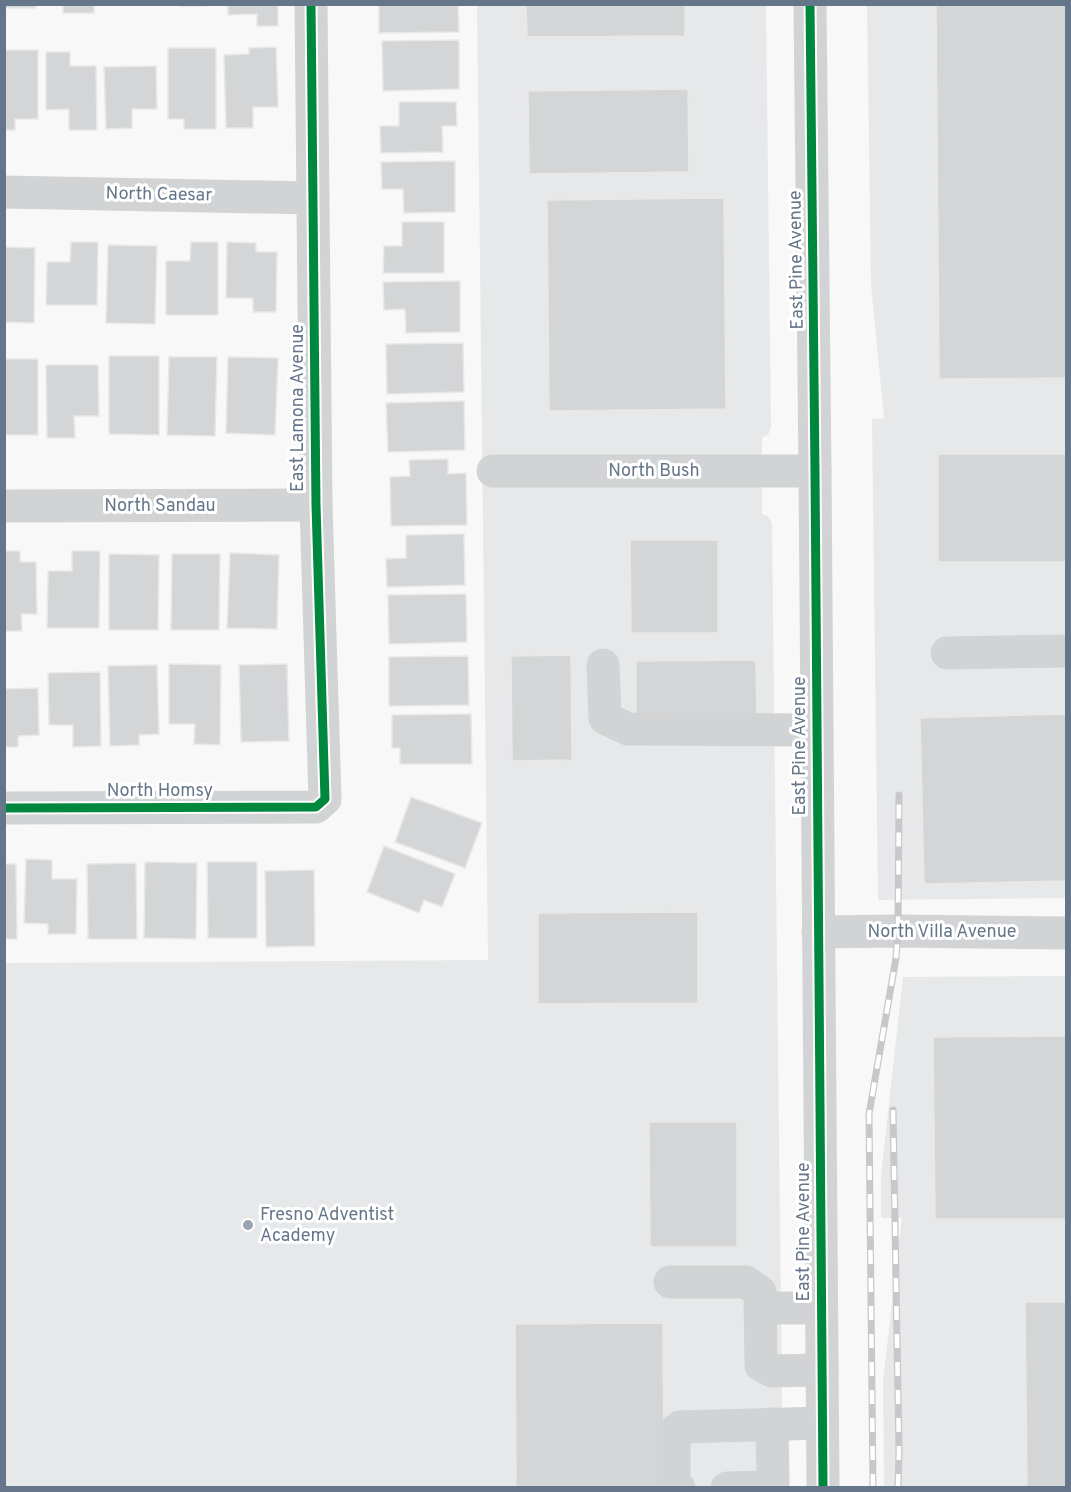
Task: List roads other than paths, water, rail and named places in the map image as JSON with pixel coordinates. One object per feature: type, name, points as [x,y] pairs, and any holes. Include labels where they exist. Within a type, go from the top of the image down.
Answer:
[{"type":"street","name":"East Lamona Avenue","points":[[311,4],[316,506],[325,799],[316,807]]},
{"type":"street","name":"East Pine Avenue","points":[[810,4],[822,1488]]},
{"type":"street","name":"North Caesar","points":[[4,192],[313,198]]},
{"type":"street","name":"North Bush","points":[[493,471],[815,471]]},
{"type":"street","name":"North Sandau","points":[[4,506],[316,506]]},
{"type":"street","points":[[947,653],[1066,651]]},
{"type":"street","points":[[603,666],[605,718],[628,729],[817,730]]},
{"type":"street","name":"North Homsy","points":[[4,808],[316,807]]},
{"type":"street","name":"North Villa Avenue","points":[[818,932],[1066,933]]},
{"type":"street","points":[[670,1282],[746,1282],[760,1292],[761,1365],[772,1371],[822,1370]]},
{"type":"street","points":[[760,1308],[821,1308]]},
{"type":"street","points":[[680,1488],[674,1484],[674,1432],[680,1427],[822,1423]]},
{"type":"street","points":[[727,1488],[768,1486],[773,1482],[772,1424]]},
{"type":"railway","points":[[873,1488],[869,1114],[896,958],[899,795]]},
{"type":"railway","points":[[893,1110],[898,1488]]},
{"type":"place","name":"Fresno Adventist Academy","points":[[248,1225]]}]
